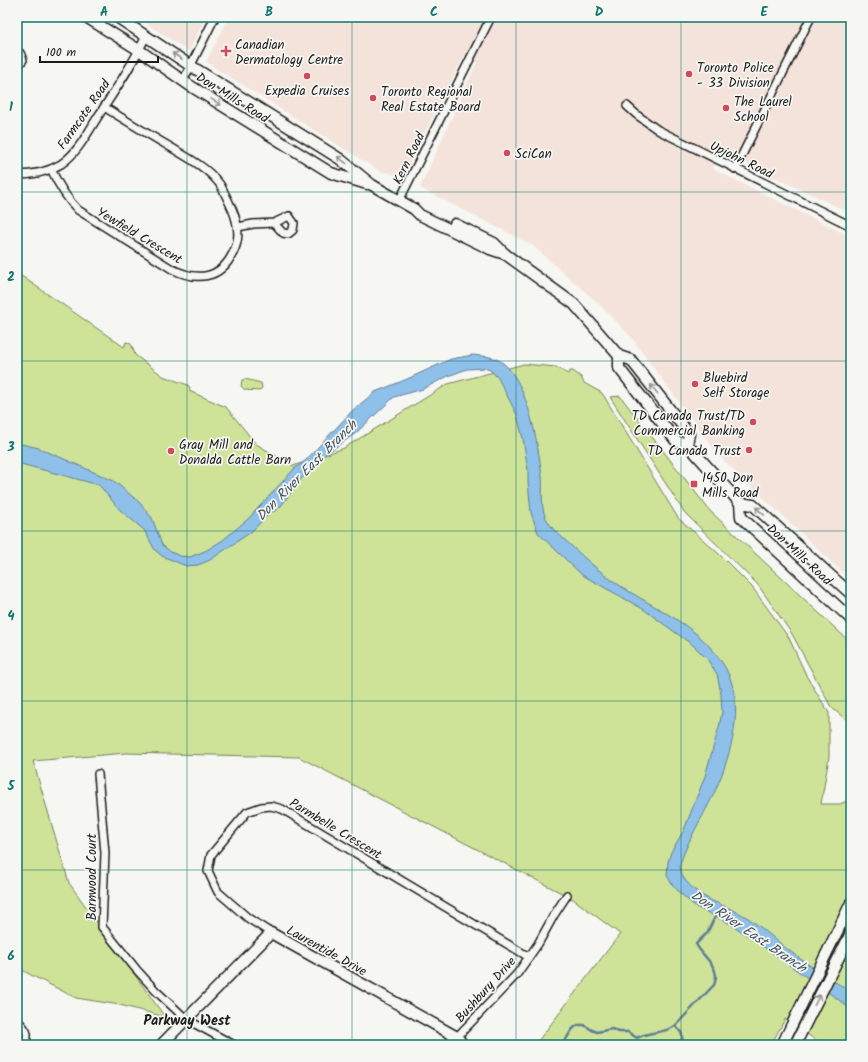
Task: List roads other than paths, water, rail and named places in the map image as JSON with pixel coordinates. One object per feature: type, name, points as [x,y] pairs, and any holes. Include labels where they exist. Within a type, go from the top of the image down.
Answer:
[{"type":"main road","name":"Don Mills Road","points":[[86,17],[139,50],[183,81],[331,173],[372,185]]},
{"type":"main road","name":"Don Mills Road","points":[[117,17],[191,66],[340,158],[372,185],[400,202],[414,209],[423,209],[494,243],[505,254],[574,304],[619,356],[631,360],[689,434],[687,444]]},
{"type":"main road","name":"Don Mills Road","points":[[619,356],[619,368],[676,441],[687,444],[740,503],[741,517],[851,619]]},
{"type":"main road","name":"Don Mills Road","points":[[740,503],[753,505],[851,596]]},
{"type":"main road","points":[[775,548],[786,535]]},
{"type":"main road","points":[[839,607],[851,596]]},
{"type":"main road","points":[[782,1045],[851,903]]},
{"type":"main road","name":"Laurentide Drive","points":[[162,1045],[271,933],[460,1041]]},
{"type":"main road","points":[[795,1045],[851,933]]},
{"type":"street","points":[[183,81],[215,17]]},
{"type":"street","name":"Kern Road","points":[[400,202],[491,17]]},
{"type":"street","points":[[735,169],[810,17]]},
{"type":"street","name":"Farmcote Road","points":[[17,175],[36,174],[51,169],[67,159],[74,152],[104,107],[146,36]]},
{"type":"street","points":[[17,52],[20,53],[23,60],[17,67]]},
{"type":"street","name":"Upjohn Road","points":[[627,106],[658,130],[851,226]]},
{"type":"street","name":"Yewfield Crescent","points":[[51,169],[63,192],[78,210],[172,269],[191,277],[211,275],[220,270],[226,264],[236,245],[238,227],[234,212],[219,183],[205,169],[104,107]]},
{"type":"street","points":[[238,227],[253,224],[274,223]]},
{"type":"street","name":"Barnwood Court","points":[[98,774],[105,853],[102,927],[156,991],[186,1019],[234,1045]]},
{"type":"street","name":"Parmbelle Crescent","points":[[271,933],[248,918],[218,892],[208,871],[210,855],[247,812],[261,807],[271,806],[282,810],[529,957]]},
{"type":"street","name":"Bushbury Drive","points":[[460,1041],[517,974],[538,944],[567,895]]},
{"type":"street","points":[[17,1025],[21,1024],[26,1030],[28,1036],[25,1045]]},
{"type":"water","name":"Don River East Branch","points":[[473,355],[494,358],[505,365],[515,377],[523,392],[534,428],[542,476],[544,513],[553,529],[609,578],[673,617],[703,639],[726,669],[732,683],[736,714],[731,746],[715,791],[684,852],[680,868],[683,877],[697,892],[748,918],[799,958],[851,992],[851,1010],[731,924],[696,907],[671,883],[667,875],[668,862],[671,852],[684,830],[705,776],[719,727],[722,712],[721,694],[717,674],[707,659],[694,646],[643,609],[582,575],[538,533],[531,513],[528,470],[517,415],[498,378],[490,370],[484,368],[467,369],[448,376],[423,389],[394,397],[356,433],[315,462],[281,506],[275,511],[271,512],[251,532],[210,560],[198,565],[186,566],[162,556],[155,550],[144,530],[119,509],[99,485],[21,464],[17,461],[17,443],[39,448],[114,481],[139,502],[152,518],[162,545],[171,552],[180,556],[190,557],[207,550],[223,540],[248,519],[295,468],[305,461],[353,410],[375,392],[451,359]]},
{"type":"waterway","name":"Don River East Branch","points":[[562,1045],[571,1031],[578,1025],[584,1025],[597,1032],[612,1029],[619,1032],[628,1032],[637,1038],[647,1034],[666,1031],[675,1026],[714,985],[716,979],[714,968],[696,944],[707,933],[717,913]]},
{"type":"waterway","points":[[675,1026],[682,1034],[681,1045]]},
{"type":"place","name":"Canadian Dermatology Centre","points":[[226,51]]},
{"type":"place","name":"Toronto Police - 33 Division","points":[[689,74]]},
{"type":"place","name":"Expedia Cruises","points":[[307,76]]},
{"type":"place","name":"Toronto Regional Real Estate Board","points":[[373,98]]},
{"type":"place","name":"The Laurel School","points":[[726,108]]},
{"type":"place","name":"SciCan","points":[[507,153]]},
{"type":"place","name":"Bluebird Self Storage","points":[[695,384]]},
{"type":"place","name":"TD Canada Trust/TD Commercial Banking","points":[[753,422]]},
{"type":"place","name":"TD Canada Trust","points":[[749,450]]},
{"type":"place","name":"Gray Mill and Donalda Cattle Barn","points":[[171,451]]},
{"type":"place","name":"1450 Don Mills Road","points":[[694,484]]},
{"type":"district","name":"Parkway West","points":[[187,1020]]}]
